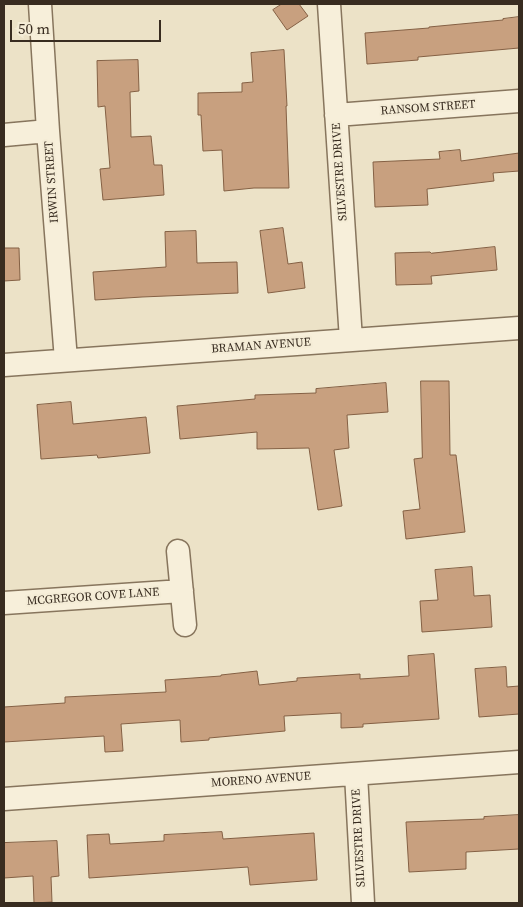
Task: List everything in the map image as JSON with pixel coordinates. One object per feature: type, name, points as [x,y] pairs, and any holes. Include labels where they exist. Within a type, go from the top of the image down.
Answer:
[{"type":"street","name":"IRWIN STREET","points":[[40,4],[66,360]]},
{"type":"street","name":"SILVESTRE DRIVE","points":[[329,4],[351,340]]},
{"type":"street","name":"RANSOM STREET","points":[[336,115],[519,101]]},
{"type":"street","points":[[4,135],[48,131]]},
{"type":"street","name":"BRAMAN AVENUE","points":[[4,365],[519,328]]},
{"type":"street","points":[[178,551],[185,625]]},
{"type":"street","name":"MCGREGOR COVE LANE","points":[[4,603],[182,591]]},
{"type":"street","name":"MORENO AVENUE","points":[[4,798],[519,762]]},
{"type":"street","name":"SILVESTRE DRIVE","points":[[356,774],[363,903]]},
{"type":"building","points":[[282,4],[299,4],[308,16],[287,30],[273,10]]},
{"type":"building","points":[[519,17],[519,48],[418,57],[418,60],[367,64],[365,33],[429,28]]},
{"type":"building","points":[[284,50],[289,188],[254,188],[224,191],[222,150],[203,151],[201,115],[198,115],[198,93],[242,92],[242,83],[253,82],[251,53]]},
{"type":"building","points":[[138,60],[139,91],[130,92],[131,137],[151,136],[154,165],[162,165],[164,195],[103,200],[100,169],[110,168],[105,106],[98,107],[97,61]]},
{"type":"building","points":[[460,150],[461,161],[519,153],[519,171],[493,173],[494,181],[427,189],[428,205],[375,207],[373,162],[440,159],[439,152]]},
{"type":"building","points":[[283,228],[288,264],[302,262],[305,288],[268,293],[260,231]]},
{"type":"building","points":[[196,231],[197,263],[237,262],[238,293],[95,300],[93,272],[166,267],[165,232]]},
{"type":"building","points":[[495,247],[497,270],[431,276],[432,284],[396,285],[395,253],[431,253]]},
{"type":"building","points":[[4,248],[19,248],[20,280],[4,281]]},
{"type":"building","points":[[421,381],[449,381],[450,455],[456,455],[465,532],[406,539],[403,511],[420,509],[414,459],[422,458]]},
{"type":"building","points":[[386,383],[388,412],[347,415],[349,448],[334,450],[342,506],[318,510],[309,448],[257,449],[257,432],[180,439],[177,406],[255,399],[255,395],[316,393],[316,389]]},
{"type":"building","points":[[71,402],[73,424],[146,417],[150,453],[98,458],[97,455],[41,459],[37,405]]},
{"type":"building","points":[[472,567],[474,596],[490,595],[492,627],[422,632],[420,601],[438,600],[435,570]]},
{"type":"building","points":[[434,654],[439,719],[363,724],[363,727],[341,728],[341,713],[284,716],[285,731],[181,742],[180,720],[121,724],[123,751],[105,752],[104,736],[4,742],[4,707],[65,703],[65,697],[166,692],[165,680],[257,671],[259,685],[297,681],[297,678],[360,674],[360,679],[409,676],[408,656]]},
{"type":"building","points":[[506,667],[507,687],[519,686],[519,714],[479,717],[475,669]]},
{"type":"building","points":[[519,815],[519,849],[466,852],[466,869],[409,872],[406,822],[484,819],[484,817]]},
{"type":"building","points":[[222,832],[223,839],[314,833],[317,880],[250,885],[248,867],[89,878],[87,835],[109,834],[110,844],[164,841],[164,835]]},
{"type":"building","points":[[57,841],[59,876],[51,877],[52,902],[34,903],[33,876],[4,878],[4,843]]}]
